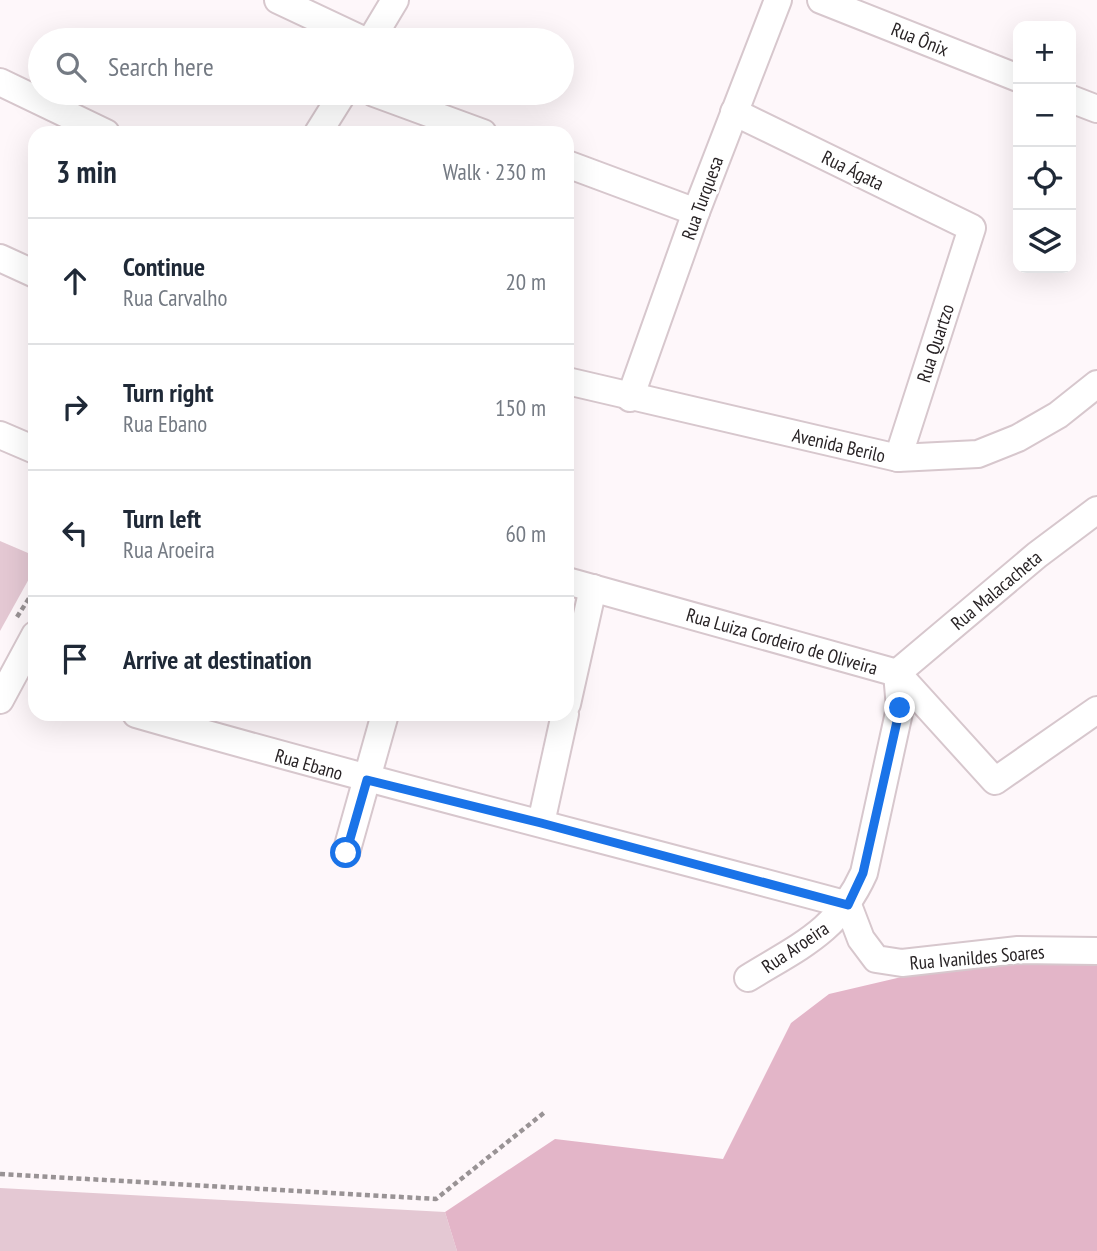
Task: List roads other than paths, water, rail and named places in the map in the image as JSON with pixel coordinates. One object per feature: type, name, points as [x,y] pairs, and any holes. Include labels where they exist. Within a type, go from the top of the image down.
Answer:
[{"type":"street","points":[[278,0],[338,28]]},
{"type":"street","points":[[378,28],[395,0]]},
{"type":"street","name":"Rua Turquesa","points":[[631,398],[696,212],[778,0]]},
{"type":"street","name":"Rua Ônix","points":[[821,0],[1013,76]]},
{"type":"street","points":[[0,82],[28,95]]},
{"type":"street","points":[[1076,101],[1097,109]]},
{"type":"street","points":[[48,105],[91,126]]},
{"type":"street","points":[[322,126],[336,105]]},
{"type":"street","points":[[407,105],[464,126]]},
{"type":"street","name":"Rua Ágata","points":[[734,112],[972,228]]},
{"type":"street","points":[[574,167],[696,212]]},
{"type":"street","name":"Rua Quartzo","points":[[898,458],[972,228]]},
{"type":"street","points":[[0,258],[28,271]]},
{"type":"street","name":"Avenida Berilo","points":[[574,383],[898,458],[978,454],[1018,438],[1058,415],[1097,384]]},
{"type":"street","points":[[0,435],[28,447]]},
{"type":"street","name":"Rua Malacacheta","points":[[897,673],[1037,555],[1097,510]]},
{"type":"street","name":"Rua Luiza Cordeiro de Oliveira","points":[[574,583],[897,673],[995,781],[1097,710]]},
{"type":"street","points":[[574,673],[593,588]]},
{"type":"street","points":[[16,688],[28,655]]},
{"type":"street","name":"Rua Aroeira","points":[[748,978],[821,933],[848,905],[863,873],[900,708],[897,673]]},
{"type":"street","name":"Rua Ebano","points":[[186,721],[207,724],[367,780],[541,823],[848,905]]},
{"type":"street","points":[[346,853],[383,721]]},
{"type":"street","points":[[541,823],[563,721]]},
{"type":"street","name":"Rua Ivanildes Soares","points":[[848,905],[861,939],[876,959],[902,963],[1018,950],[1097,951]]}]
